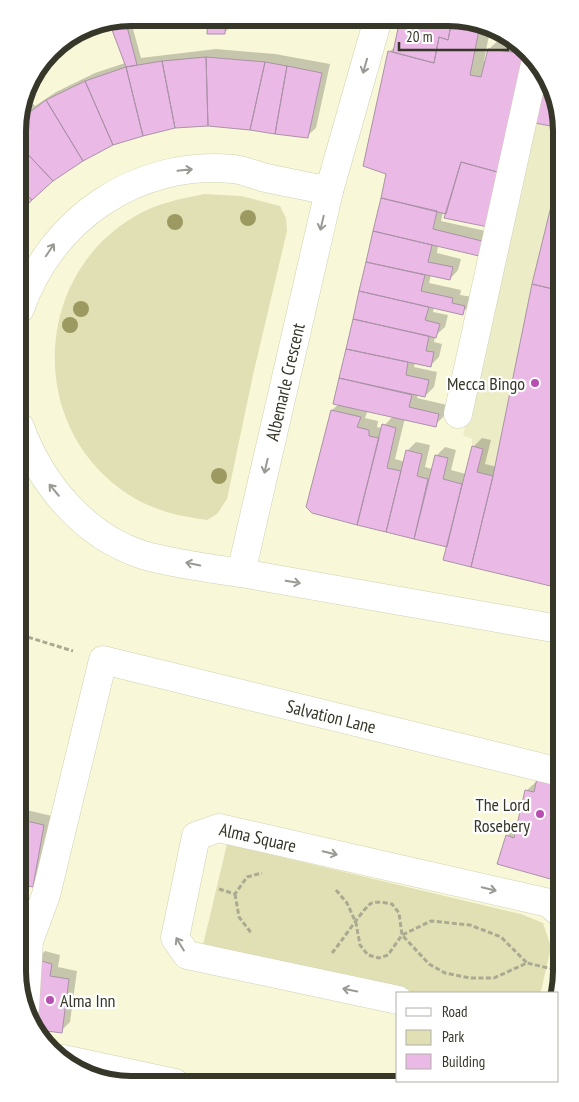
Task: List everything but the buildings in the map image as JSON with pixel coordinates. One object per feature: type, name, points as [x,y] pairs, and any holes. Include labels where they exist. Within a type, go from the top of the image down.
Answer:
[{"type":"street","name":"Albemarle Crescent","points":[[241,573],[329,190],[376,26]]},
{"type":"street","points":[[458,414],[533,71]]},
{"type":"street","points":[[26,295],[38,267],[54,243],[74,222],[97,204],[122,189],[149,178],[197,169],[235,169],[329,190]]},
{"type":"street","points":[[26,442],[32,457],[48,483],[67,506],[90,526],[115,543],[143,555],[553,628]]},
{"type":"street","points":[[27,981],[29,940],[46,896],[102,660]]},
{"type":"street","name":"Salvation Lane","points":[[102,660],[553,770]]},
{"type":"street","name":"Alma Square","points":[[396,1000],[187,955],[175,938],[196,836],[219,828],[549,903],[553,907]]},
{"type":"street","points":[[80,1063],[142,1076]]},
{"type":"path","points":[[26,637],[102,660]]},
{"type":"path","points":[[257,939],[239,918],[235,894],[247,877],[269,872]]},
{"type":"path","points":[[187,883],[235,894]]},
{"type":"path","points":[[331,884],[347,902],[356,923],[360,944],[368,954],[379,958],[388,955],[402,935],[432,921],[470,925],[501,937],[527,963],[553,970]]},
{"type":"path","points":[[323,954],[332,952],[356,923],[363,909],[370,903],[392,904],[399,913],[402,935],[429,964],[445,973],[470,978],[494,978],[527,963]]},
{"type":"shaded area","points":[[543,88],[551,111],[553,132],[553,587],[443,560],[472,446],[472,439],[463,436]]},
{"type":"green space","points":[[204,194],[241,196],[280,206],[286,218],[287,231],[253,375],[227,499],[217,514],[207,520],[161,510],[139,501],[119,488],[89,459],[69,425],[58,388],[55,350],[61,311],[76,276],[100,244],[140,213],[167,203]]},
{"type":"green space","points":[[227,844],[521,914],[543,923],[551,947],[540,992],[403,992],[203,945]]},
{"type":"place","name":"Mecca Bingo","points":[[535,383]]},
{"type":"place","name":"The Lord Rosebery","points":[[540,814]]},
{"type":"place","name":"Alma Inn","points":[[50,1000]]}]
